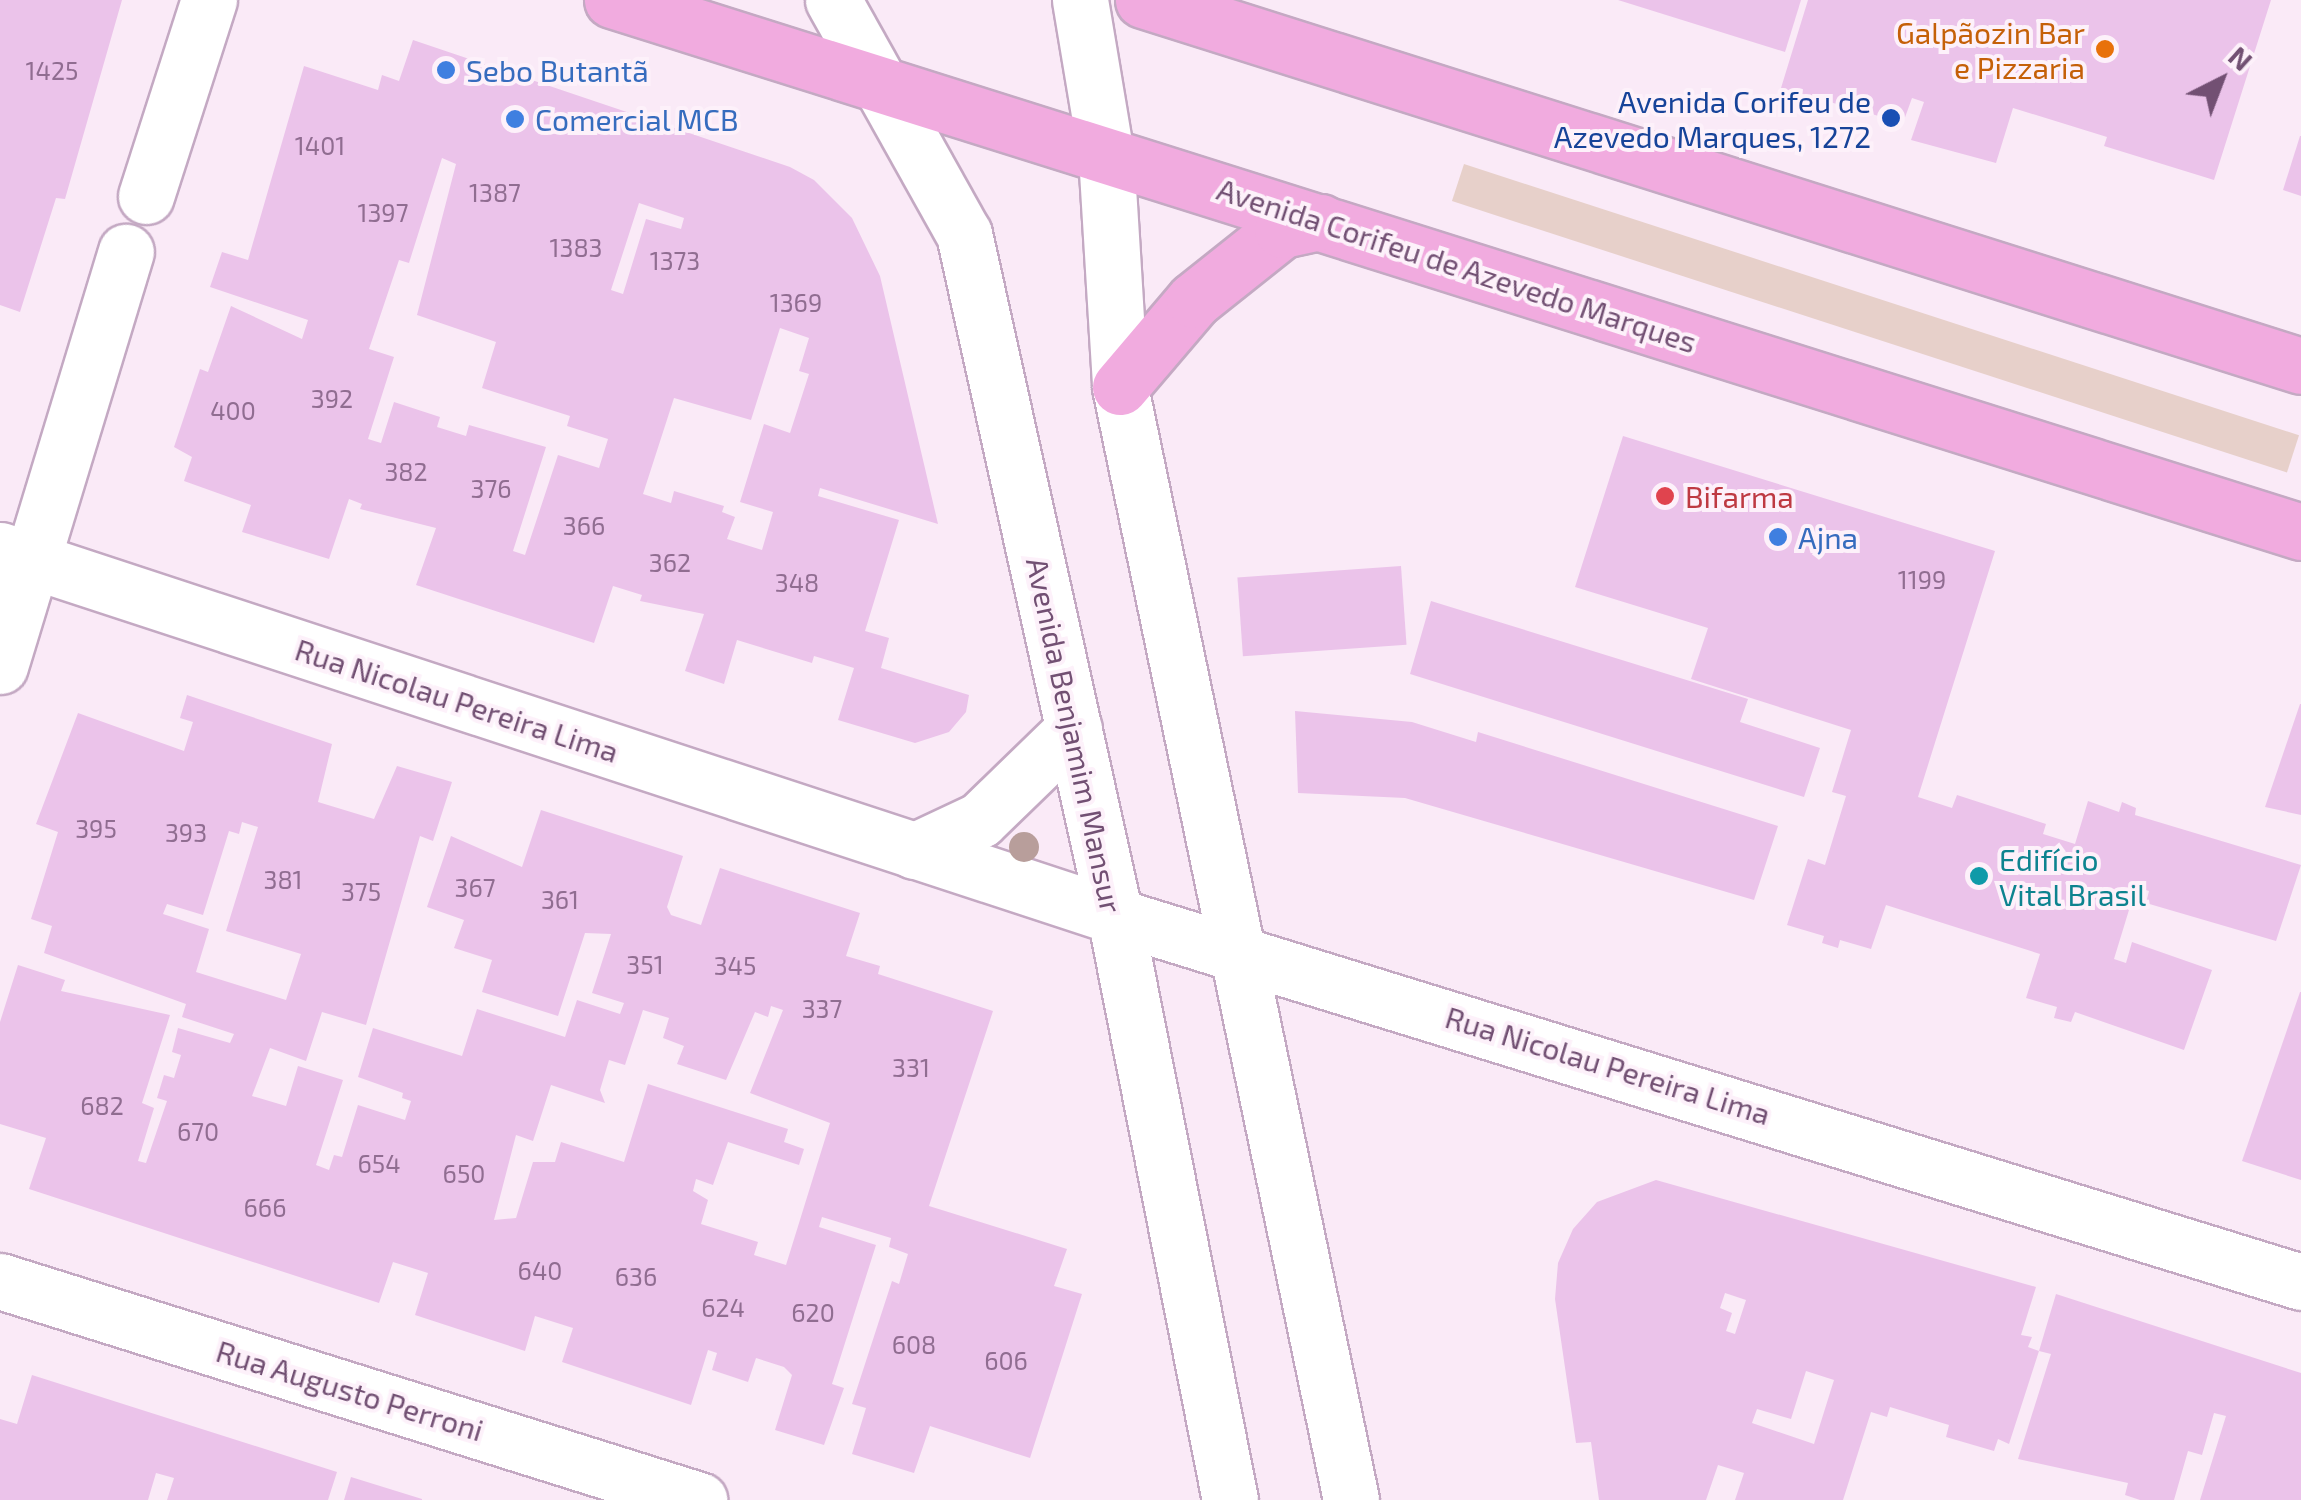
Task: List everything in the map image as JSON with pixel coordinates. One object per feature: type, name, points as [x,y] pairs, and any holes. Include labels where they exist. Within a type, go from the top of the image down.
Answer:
[{"type":"main road","name":"Avenida Corifeu de Azevedo Marques","points":[[612,0],[2301,532]]},
{"type":"main road","points":[[1143,0],[2301,366]]},
{"type":"main road","points":[[1120,387],[1194,300],[1282,230],[1320,222]]},
{"type":"street","points":[[146,196],[209,0]]},
{"type":"street","name":"Avenida Benjamim Mansur","points":[[833,0],[964,234],[1115,916],[1230,1500]]},
{"type":"street","points":[[1080,0],[1106,155],[1120,387],[1351,1500]]},
{"type":"street","points":[[0,666],[17,556],[126,252]]},
{"type":"street","name":"Rua Nicolau Pereira Lima","points":[[17,556],[1115,916],[1238,949],[2301,1282]]},
{"type":"street","points":[[914,851],[980,820],[1074,730]]},
{"type":"street","name":"Rua Augusto Perroni","points":[[0,1281],[699,1500]]},
{"type":"shaded area","points":[[1464,164],[2299,435],[2287,472],[1452,201]]},
{"type":"building","points":[[0,0],[122,0],[65,199],[56,198],[20,312],[0,305]]},
{"type":"building","points":[[1618,0],[1801,0],[1785,52]]},
{"type":"building","points":[[1808,0],[2271,0],[2214,180],[2104,146],[2107,137],[2013,108],[1996,163],[1911,140],[1924,102],[1912,98],[1903,123],[1781,88]]},
{"type":"building","points":[[413,40],[790,167],[814,180],[852,218],[880,276],[938,524],[820,488],[818,496],[899,520],[865,631],[889,638],[881,668],[969,695],[966,712],[949,732],[915,743],[838,720],[854,668],[814,656],[812,663],[737,640],[724,684],[685,671],[704,614],[640,601],[642,595],[613,586],[594,643],[416,585],[436,528],[360,509],[362,504],[349,499],[329,559],[242,532],[251,505],[184,481],[192,457],[174,447],[200,369],[208,372],[231,306],[302,339],[308,320],[210,287],[222,252],[248,260],[304,66],[378,90],[382,75],[399,81]],"holes":[[[442,158],[456,164],[417,315],[496,342],[482,388],[570,416],[567,426],[608,439],[599,468],[558,455],[525,555],[513,551],[546,447],[469,425],[466,436],[437,427],[440,417],[394,402],[381,443],[368,439],[394,357],[369,349],[399,260],[409,263]],[[639,203],[684,218],[681,229],[646,219],[623,294],[611,290]],[[780,328],[809,338],[799,371],[809,374],[790,433],[764,424],[740,502],[773,512],[762,550],[727,539],[735,517],[722,512],[724,506],[674,491],[671,503],[643,494],[674,398],[751,420]]]},
{"type":"building","points":[[2301,136],[2301,196],[2283,190]]},
{"type":"building","points":[[1623,436],[1995,551],[1918,797],[1952,808],[1957,795],[2046,824],[2043,834],[2075,844],[2088,801],[2119,812],[2122,802],[2136,808],[2135,815],[2301,865],[2276,941],[2146,903],[2149,891],[2136,887],[2114,959],[2126,963],[2132,942],[2212,970],[2184,1050],[2075,1012],[2071,1022],[2054,1018],[2057,1007],[2026,998],[2040,954],[1886,905],[1871,949],[1840,940],[1838,948],[1822,943],[1824,936],[1787,925],[1808,859],[1825,865],[1846,796],[1832,792],[1851,730],[1691,679],[1708,628],[1575,587]]},
{"type":"building","points":[[1401,566],[1407,645],[1243,656],[1237,577]]},
{"type":"building","points":[[1431,601],[1748,699],[1740,722],[1820,748],[1804,797],[1410,674]]},
{"type":"building","points":[[187,695],[332,744],[318,802],[374,819],[397,766],[452,782],[433,841],[420,836],[366,1025],[322,1012],[306,1061],[270,1048],[252,1096],[286,1106],[298,1066],[343,1080],[316,1165],[329,1170],[334,1155],[342,1157],[358,1105],[405,1120],[411,1101],[402,1098],[403,1093],[358,1077],[373,1028],[462,1056],[477,1009],[565,1037],[577,1000],[620,1014],[624,1003],[592,993],[611,934],[585,933],[558,1016],[482,992],[492,960],[454,948],[464,920],[427,907],[451,836],[522,867],[541,810],[683,856],[667,907],[671,915],[701,925],[720,868],[860,913],[846,956],[880,966],[878,974],[993,1011],[929,1206],[1067,1249],[1054,1286],[1082,1294],[1030,1458],[930,1426],[914,1473],[852,1454],[866,1408],[852,1404],[892,1281],[899,1284],[908,1254],[889,1247],[891,1238],[822,1217],[819,1227],[876,1245],[832,1384],[844,1388],[824,1445],[775,1430],[792,1375],[784,1367],[756,1358],[748,1382],[712,1370],[717,1353],[708,1350],[691,1405],[562,1362],[573,1328],[535,1316],[525,1351],[415,1315],[428,1273],[393,1262],[379,1303],[29,1189],[46,1138],[0,1124],[0,1022],[18,965],[65,980],[61,991],[170,1015],[142,1103],[154,1108],[138,1161],[146,1163],[167,1101],[157,1098],[164,1075],[174,1078],[181,1055],[172,1052],[178,1028],[230,1043],[234,1034],[182,1017],[186,1004],[44,953],[52,926],[31,919],[58,832],[36,824],[78,713],[184,751],[193,722],[180,718]],"holes":[[[242,822],[258,827],[226,931],[301,954],[286,1000],[196,972],[209,929],[163,914],[167,904],[203,915],[229,831],[239,834]],[[771,1006],[783,1010],[750,1093],[830,1123],[786,1265],[754,1255],[758,1242],[701,1224],[708,1200],[693,1191],[696,1179],[713,1185],[728,1142],[799,1165],[804,1149],[784,1142],[788,1129],[648,1084],[624,1162],[561,1142],[555,1162],[533,1162],[516,1218],[494,1220],[516,1135],[533,1141],[551,1085],[605,1103],[600,1090],[609,1060],[625,1065],[643,1010],[669,1018],[663,1038],[684,1046],[677,1064],[726,1080],[755,1012],[768,1017]]]},
{"type":"building","points":[[2301,704],[2301,815],[2265,807]]},
{"type":"building","points":[[1295,711],[1412,722],[1476,742],[1478,732],[1778,826],[1754,900],[1405,798],[1298,793]]},
{"type":"building","points":[[2301,992],[2301,1180],[2242,1161]]},
{"type":"building","points":[[1656,1180],[2036,1287],[2021,1335],[2032,1337],[2028,1347],[2039,1351],[2009,1444],[1998,1439],[1994,1451],[1946,1437],[1949,1425],[1890,1407],[1887,1417],[1871,1412],[1843,1500],[1735,1500],[1744,1473],[1718,1465],[1706,1500],[1599,1500],[1591,1442],[1576,1443],[1555,1299],[1558,1263],[1573,1229],[1597,1202]],"holes":[[[1725,1293],[1746,1300],[1735,1334],[1726,1331],[1732,1313],[1720,1308]],[[1806,1371],[1834,1380],[1814,1444],[1752,1423],[1757,1409],[1791,1419]]]},
{"type":"building","points":[[2056,1294],[2301,1373],[2301,1500],[2200,1500],[2226,1416],[2214,1413],[2202,1455],[2188,1451],[2174,1500],[2140,1500],[2125,1495],[2128,1483],[2018,1459],[2051,1354],[2039,1351]]},
{"type":"building","points":[[32,1375],[337,1472],[328,1500],[167,1500],[174,1478],[156,1473],[148,1500],[0,1500],[0,1419],[17,1424]]},
{"type":"building","points":[[351,1477],[422,1499],[422,1500],[344,1500]]},
{"type":"place","name":"Galpãozin Bar e Pizzaria","points":[[2105,49]]},
{"type":"place","name":"Sebo Butantã","points":[[446,70]]},
{"type":"place","name":"Avenida Corifeu de Azevedo Marques, 1272","points":[[1891,118]]},
{"type":"place","name":"Comercial MCB","points":[[515,119]]},
{"type":"place","name":"Bifarma","points":[[1665,496]]},
{"type":"place","name":"Ajna","points":[[1778,537]]},
{"type":"place","name":"Edifício Vital Brasil","points":[[1979,876]]}]
